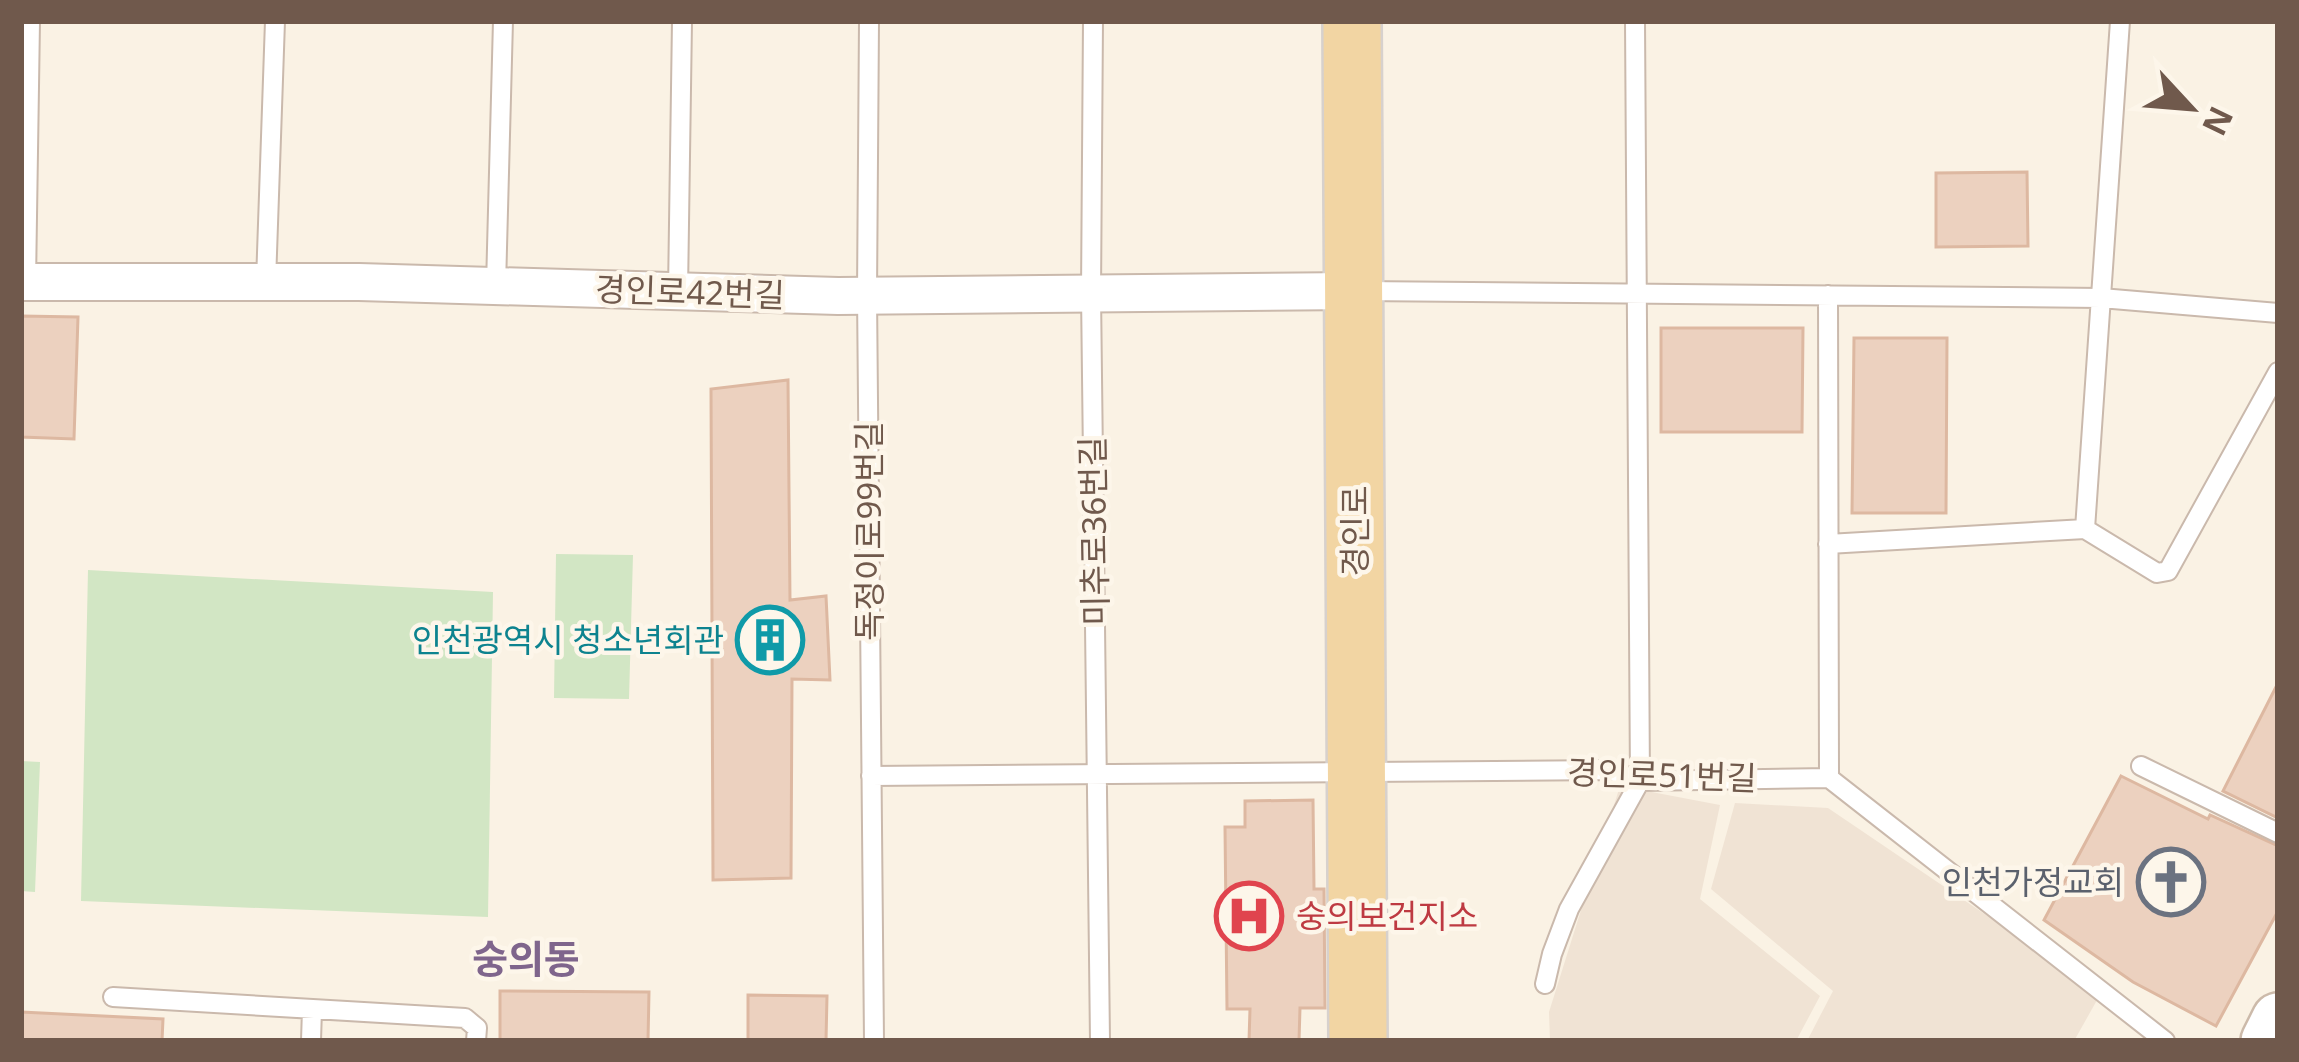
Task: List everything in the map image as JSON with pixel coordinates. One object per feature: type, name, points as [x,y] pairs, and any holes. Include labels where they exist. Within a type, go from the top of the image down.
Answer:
[{"type":"main road","name":"경인로","points":[[1352,21],[1358,1041]]},
{"type":"main road","points":[[2267,1041],[2278,1018]]},
{"type":"street","name":"경인로42번길","points":[[23,282],[867,294],[1354,291]]},
{"type":"lane","name":"경인로42번길","points":[[23,282],[30,21]]},
{"type":"lane","points":[[266,282],[275,21]]},
{"type":"lane","points":[[496,286],[503,21]]},
{"type":"lane","points":[[678,291],[682,21]]},
{"type":"lane","name":"독정이로99번길","points":[[869,21],[874,1041]]},
{"type":"lane","name":"미추로36번길","points":[[1093,21],[1091,293],[1100,1041]]},
{"type":"lane","points":[[1545,984],[1569,909],[1640,781],[1635,21]]},
{"type":"lane","points":[[2085,530],[2120,21]]},
{"type":"lane","points":[[1354,291],[2101,298],[2278,313]]},
{"type":"lane","points":[[1828,296],[1829,778],[2165,1041]]},
{"type":"lane","points":[[1828,544],[2085,530],[2157,573],[2168,571],[2278,372]]},
{"type":"lane","points":[[2141,766],[2278,833]]},
{"type":"lane","name":"경인로51번길","points":[[872,776],[1609,770],[1640,781],[1829,778]]},
{"type":"lane","points":[[113,997],[465,1018],[477,1028],[476,1041]]},
{"type":"lane","points":[[311,1041],[312,1009]]},
{"type":"shaded area","points":[[1620,786],[1720,805],[1700,899],[1820,996],[1796,1041],[1550,1041],[1549,1012]]},
{"type":"shaded area","points":[[1735,803],[1828,808],[2101,993],[2074,1041],[1807,1041],[1833,991],[1711,889]]},
{"type":"green space","points":[[556,554],[633,555],[629,699],[554,698]]},
{"type":"green space","points":[[88,570],[493,592],[488,917],[81,901]]},
{"type":"green space","points":[[21,761],[40,762],[35,892],[21,891]]},
{"type":"building","points":[[2027,172],[2028,246],[1936,247],[1936,173]]},
{"type":"building","points":[[21,316],[78,317],[74,439],[21,437]]},
{"type":"building","points":[[1661,328],[1803,328],[1802,432],[1661,432]]},
{"type":"building","points":[[1854,338],[1947,338],[1946,513],[1852,513]]},
{"type":"building","name":"인천광역시 청소년회관","points":[[788,380],[790,600],[826,596],[830,680],[792,679],[791,878],[713,880],[711,389]]},
{"type":"building","points":[[2278,683],[2278,818],[2223,791]]},
{"type":"building","name":"인천가정교회","points":[[2121,776],[2208,819],[2210,815],[2278,846],[2278,911],[2216,1026],[2133,982],[2044,920]]},
{"type":"building","points":[[1313,800],[1314,889],[1324,889],[1325,1008],[1300,1008],[1299,1041],[1249,1041],[1250,1009],[1227,1009],[1225,827],[1245,827],[1245,801]]},
{"type":"building","points":[[500,991],[649,992],[648,1041],[500,1041]]},
{"type":"building","points":[[748,995],[827,996],[826,1041],[748,1041]]},
{"type":"building","points":[[21,1012],[163,1019],[162,1041],[21,1041]]},
{"type":"place","name":"인천광역시 청소년회관","points":[[770,640]]},
{"type":"place","name":"인천가정교회","points":[[2171,882]]},
{"type":"place","name":"숭의보건지소","points":[[1249,916]]},
{"type":"district","name":"숭의동","points":[[526,959]]}]
